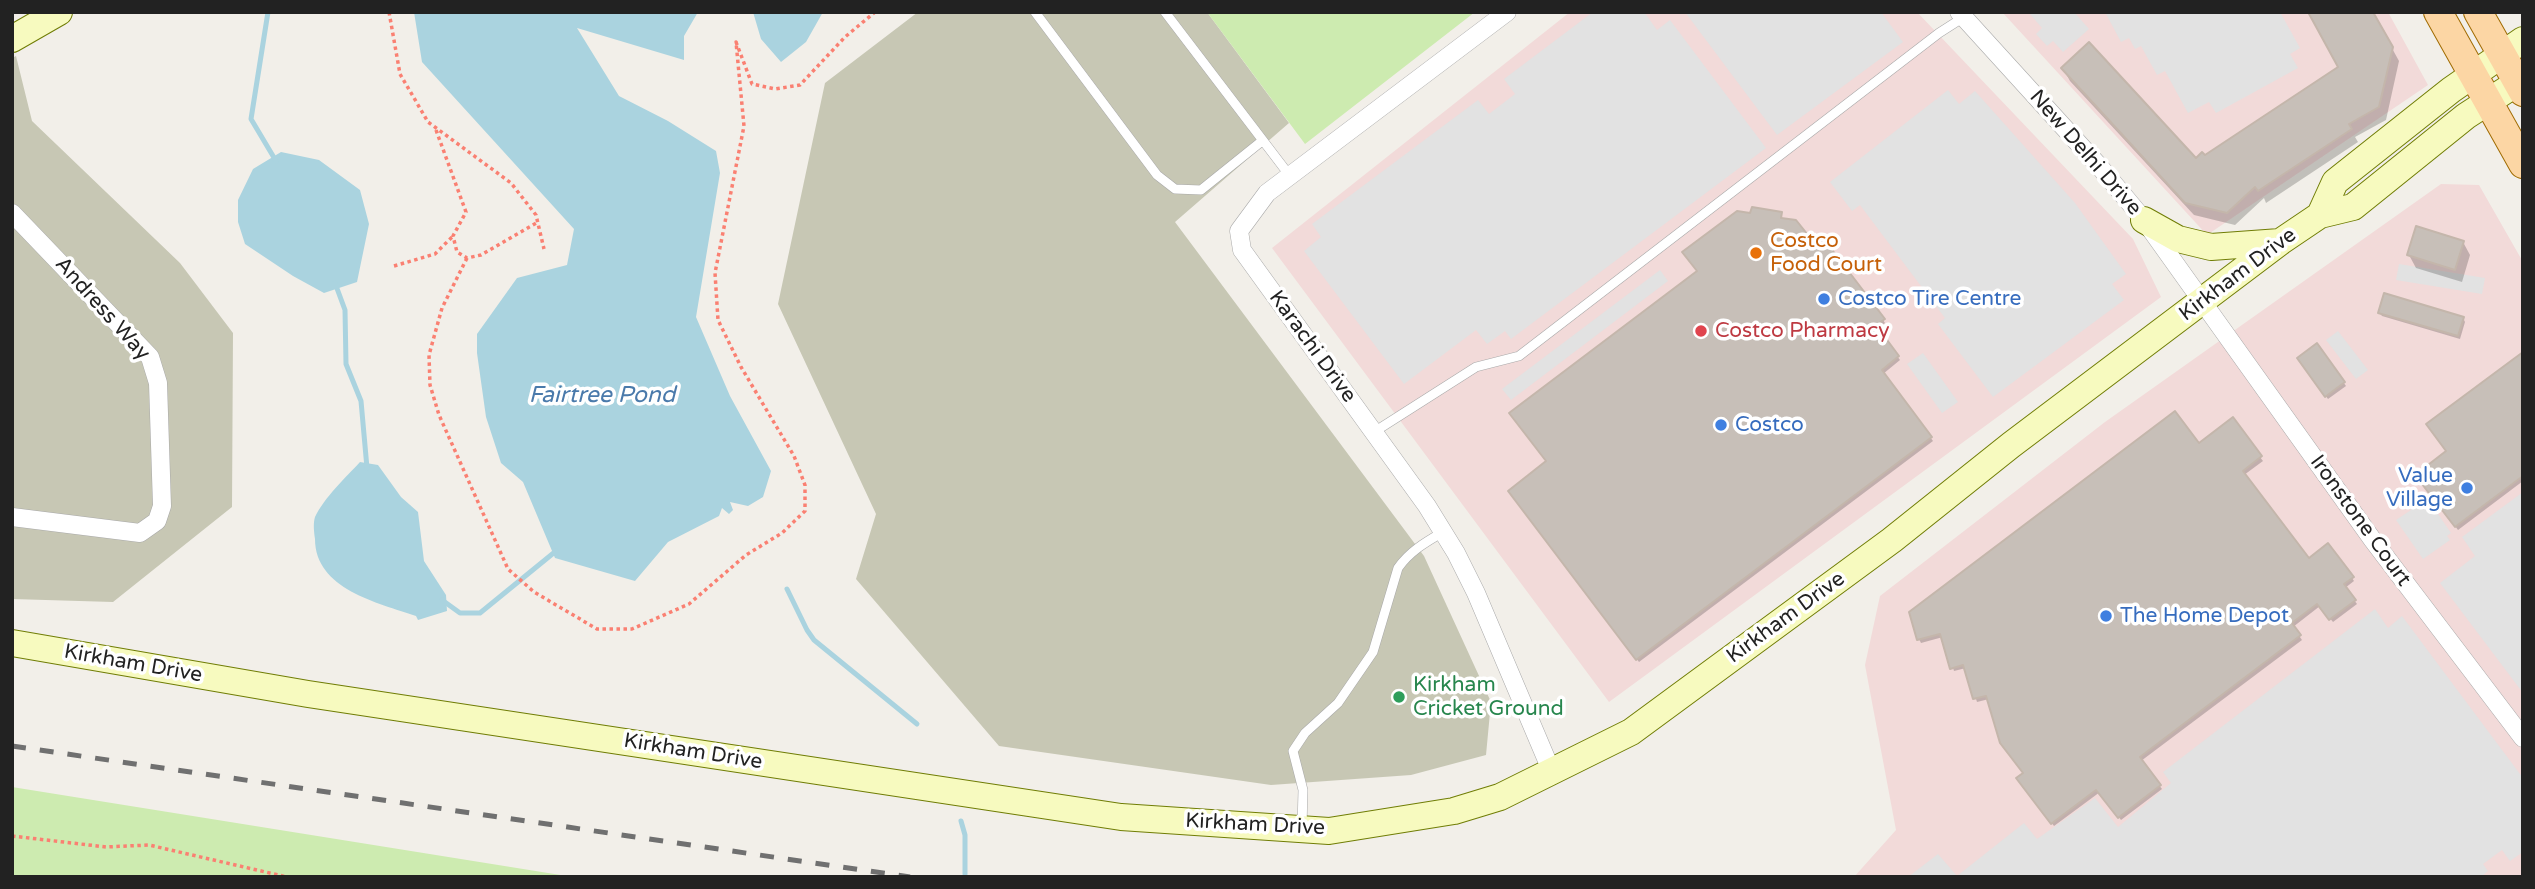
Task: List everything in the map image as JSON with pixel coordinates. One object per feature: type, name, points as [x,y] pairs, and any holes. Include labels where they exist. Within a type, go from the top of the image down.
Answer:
[{"type":"main road","points":[[2438,12],[2523,164]]},
{"type":"main road","points":[[2478,12],[2512,48],[2521,84]]},
{"type":"street","points":[[12,39],[60,12]]},
{"type":"street","name":"Karachi Drive","points":[[1507,12],[1267,193],[1239,230],[1242,250],[1443,532],[1476,593],[1550,770]]},
{"type":"street","name":"New Delhi Drive","points":[[1961,15],[2099,166],[2144,220],[2202,301]]},
{"type":"street","points":[[2320,215],[2336,182],[2472,75],[2512,48]]},
{"type":"street","name":"Kirkham Drive","points":[[12,643],[308,694],[1121,817],[1329,831],[1454,811],[1500,797],[1631,732],[1892,540],[2011,445],[2280,242],[2320,215],[2353,207],[2466,116],[2521,84]]},
{"type":"street","name":"Andress Way","points":[[12,213],[150,357],[158,383],[162,506],[158,521],[140,533],[12,517]]},
{"type":"street","points":[[2144,220],[2178,239],[2211,247],[2280,242]]},
{"type":"street","name":"Ironstone Court","points":[[2202,301],[2372,539],[2523,738]]},
{"type":"lane","points":[[1035,12],[1157,175],[1175,189],[1201,190],[1262,141]]},
{"type":"lane","points":[[1165,12],[1290,176]]},
{"type":"lane","points":[[1374,432],[1476,367],[1519,356],[1961,15]]},
{"type":"lane","points":[[1301,829],[1303,789],[1294,759],[1296,744],[1338,704],[1373,652],[1398,568],[1420,545],[1443,532]]},
{"type":"path","points":[[389,12],[400,74],[428,122],[512,183],[536,215],[544,249]]},
{"type":"path","points":[[467,258],[442,308],[429,355],[430,385],[439,415],[475,500],[511,572],[530,589],[597,629],[632,629],[689,604],[746,555],[782,533],[805,511],[805,485],[794,456],[741,367],[718,320],[715,273],[744,126],[736,42],[752,83],[775,89],[800,85],[845,37],[875,12]]},
{"type":"path","points":[[394,266],[435,254],[453,236],[466,212],[435,128]]},
{"type":"path","points":[[453,236],[457,252],[467,258],[481,255],[537,222]]},
{"type":"path","points":[[12,836],[106,846],[149,845],[287,877]]},
{"type":"shaded area","points":[[918,12],[1207,12],[1289,123],[1175,222],[1424,556],[1491,702],[1486,755],[1411,775],[1271,785],[999,746],[856,579],[876,514],[778,304],[825,83]]},
{"type":"shaded area","points":[[1570,12],[1917,12],[2133,239],[2161,297],[1609,702],[1272,248]]},
{"type":"shaded area","points":[[1593,12],[1644,12],[1657,30],[1670,20],[1766,148],[1511,339],[1505,331],[1487,344],[1476,330],[1404,384],[1304,251],[1321,237],[1312,224],[1478,100],[1489,114],[1515,94],[1504,79]]},
{"type":"shaded area","points":[[1685,12],[1881,12],[1903,42],[1777,135]]},
{"type":"shaded area","points":[[2002,12],[2388,12],[2428,85],[2207,235]]},
{"type":"shaded area","points":[[2074,12],[2089,29],[2063,52],[2053,41],[2047,46],[2036,34],[2042,28],[2030,14]]},
{"type":"shaded area","points":[[2105,12],[2280,12],[2300,48],[2290,54],[2298,68],[2216,113],[2209,102],[2188,113],[2165,71],[2157,75],[2141,46],[2135,49],[2129,38],[2121,42]]},
{"type":"shaded area","points":[[16,56],[32,121],[180,263],[233,333],[232,507],[113,602],[12,599],[12,58]]},
{"type":"shaded area","points":[[1948,90],[1959,104],[1975,91],[2075,203],[2126,274],[2112,284],[2124,300],[1993,397],[1938,324],[1945,318],[1860,205],[1852,211],[1830,182]]},
{"type":"shaded area","points":[[2441,184],[2479,185],[2523,262],[2523,877],[1854,877],[1896,830],[1865,665],[1880,596],[2105,422]]},
{"type":"shaded area","points":[[2399,264],[2485,278],[2482,294],[2396,280]]},
{"type":"shaded area","points":[[1660,270],[1668,281],[1511,400],[1502,389]]},
{"type":"shaded area","points":[[2338,331],[2368,370],[2356,379],[2326,340]]},
{"type":"shaded area","points":[[1923,353],[1958,402],[1942,413],[1907,364]]},
{"type":"shaded area","points":[[2423,492],[2451,533],[2447,536],[2450,540],[2423,559],[2396,520],[2411,510],[2407,503]]},
{"type":"shaded area","points":[[2523,492],[2523,693],[2440,583],[2475,556],[2462,537]]},
{"type":"shaded area","points":[[2375,609],[2388,628],[2402,616],[2523,778],[2523,852],[2510,861],[2502,850],[2483,864],[2488,871],[2481,877],[1908,877],[1938,854],[1957,876],[2024,823],[2037,839],[2095,798],[2118,827],[2171,783],[2163,772]]},
{"type":"green space","points":[[1207,12],[1475,12],[1305,144]]},
{"type":"green space","points":[[12,787],[573,877],[12,877]]},
{"type":"water","name":"Fairtree Pond","points":[[414,12],[698,12],[684,36],[684,60],[577,28],[619,96],[668,121],[716,151],[720,173],[696,317],[730,396],[771,471],[763,497],[748,506],[730,502],[733,510],[729,514],[722,508],[719,516],[668,542],[635,581],[555,558],[523,482],[501,463],[486,417],[477,334],[517,278],[567,265],[574,229],[422,62]]},
{"type":"water","points":[[753,12],[823,12],[806,42],[781,62],[761,39]]},
{"type":"water","points":[[281,152],[319,160],[360,190],[369,224],[357,282],[324,293],[245,244],[238,222],[238,200],[253,169]]},
{"type":"water","points":[[360,462],[378,465],[401,497],[418,512],[424,561],[446,595],[447,611],[418,620],[416,616],[384,606],[351,591],[325,570],[318,556],[315,517],[330,495]]},
{"type":"building","points":[[2308,12],[2373,12],[2393,47],[2379,107],[2349,124],[2352,129],[2258,191],[2255,187],[2227,213],[2185,203],[2061,68],[2089,42],[2196,158],[2202,152],[2205,155],[2338,67]]},
{"type":"building","name":"Costco","points":[[1752,207],[1782,212],[1781,218],[1796,220],[1812,240],[1820,234],[1885,319],[1876,325],[1899,356],[1882,370],[1932,437],[1636,660],[1508,491],[1546,461],[1509,413],[1697,271],[1682,252],[1737,211],[1750,213]]},
{"type":"building","points":[[2416,226],[2464,241],[2455,270],[2407,255]]},
{"type":"building","points":[[2384,293],[2464,317],[2458,336],[2378,313]]},
{"type":"building","points":[[2317,343],[2345,382],[2325,397],[2297,358]]},
{"type":"building","points":[[2523,352],[2523,476],[2455,527],[2415,475],[2446,451],[2426,424]]},
{"type":"building","name":"The Home Depot","points":[[2175,411],[2199,443],[2233,417],[2262,456],[2243,471],[2309,558],[2328,543],[2354,577],[2344,584],[2356,600],[2329,620],[2317,604],[2292,623],[2301,635],[2140,757],[2161,785],[2118,818],[2096,790],[2051,824],[2016,778],[2023,773],[2000,743],[1986,696],[1973,699],[1963,665],[1950,669],[1940,634],[1917,640],[1909,612]]},
{"type":"waterway","points":[[268,12],[251,119],[276,161]]},
{"type":"waterway","points":[[335,283],[345,310],[346,364],[361,401],[367,468]]},
{"type":"waterway","points":[[442,600],[460,613],[480,613],[556,551]]},
{"type":"waterway","points":[[787,589],[814,640],[917,724]]},
{"type":"waterway","points":[[961,821],[965,835],[965,874]]},
{"type":"railway","points":[[12,746],[910,877]]},
{"type":"place","name":"Costco Food Court","points":[[1756,253]]},
{"type":"place","name":"Costco Tire Centre","points":[[1824,299]]},
{"type":"place","name":"Costco Pharmacy","points":[[1701,331]]},
{"type":"place","name":"Costco","points":[[1721,425]]},
{"type":"place","name":"Value Village","points":[[2467,488]]},
{"type":"place","name":"The Home Depot","points":[[2106,616]]},
{"type":"place","name":"Kirkham Cricket Ground","points":[[1399,697]]}]
